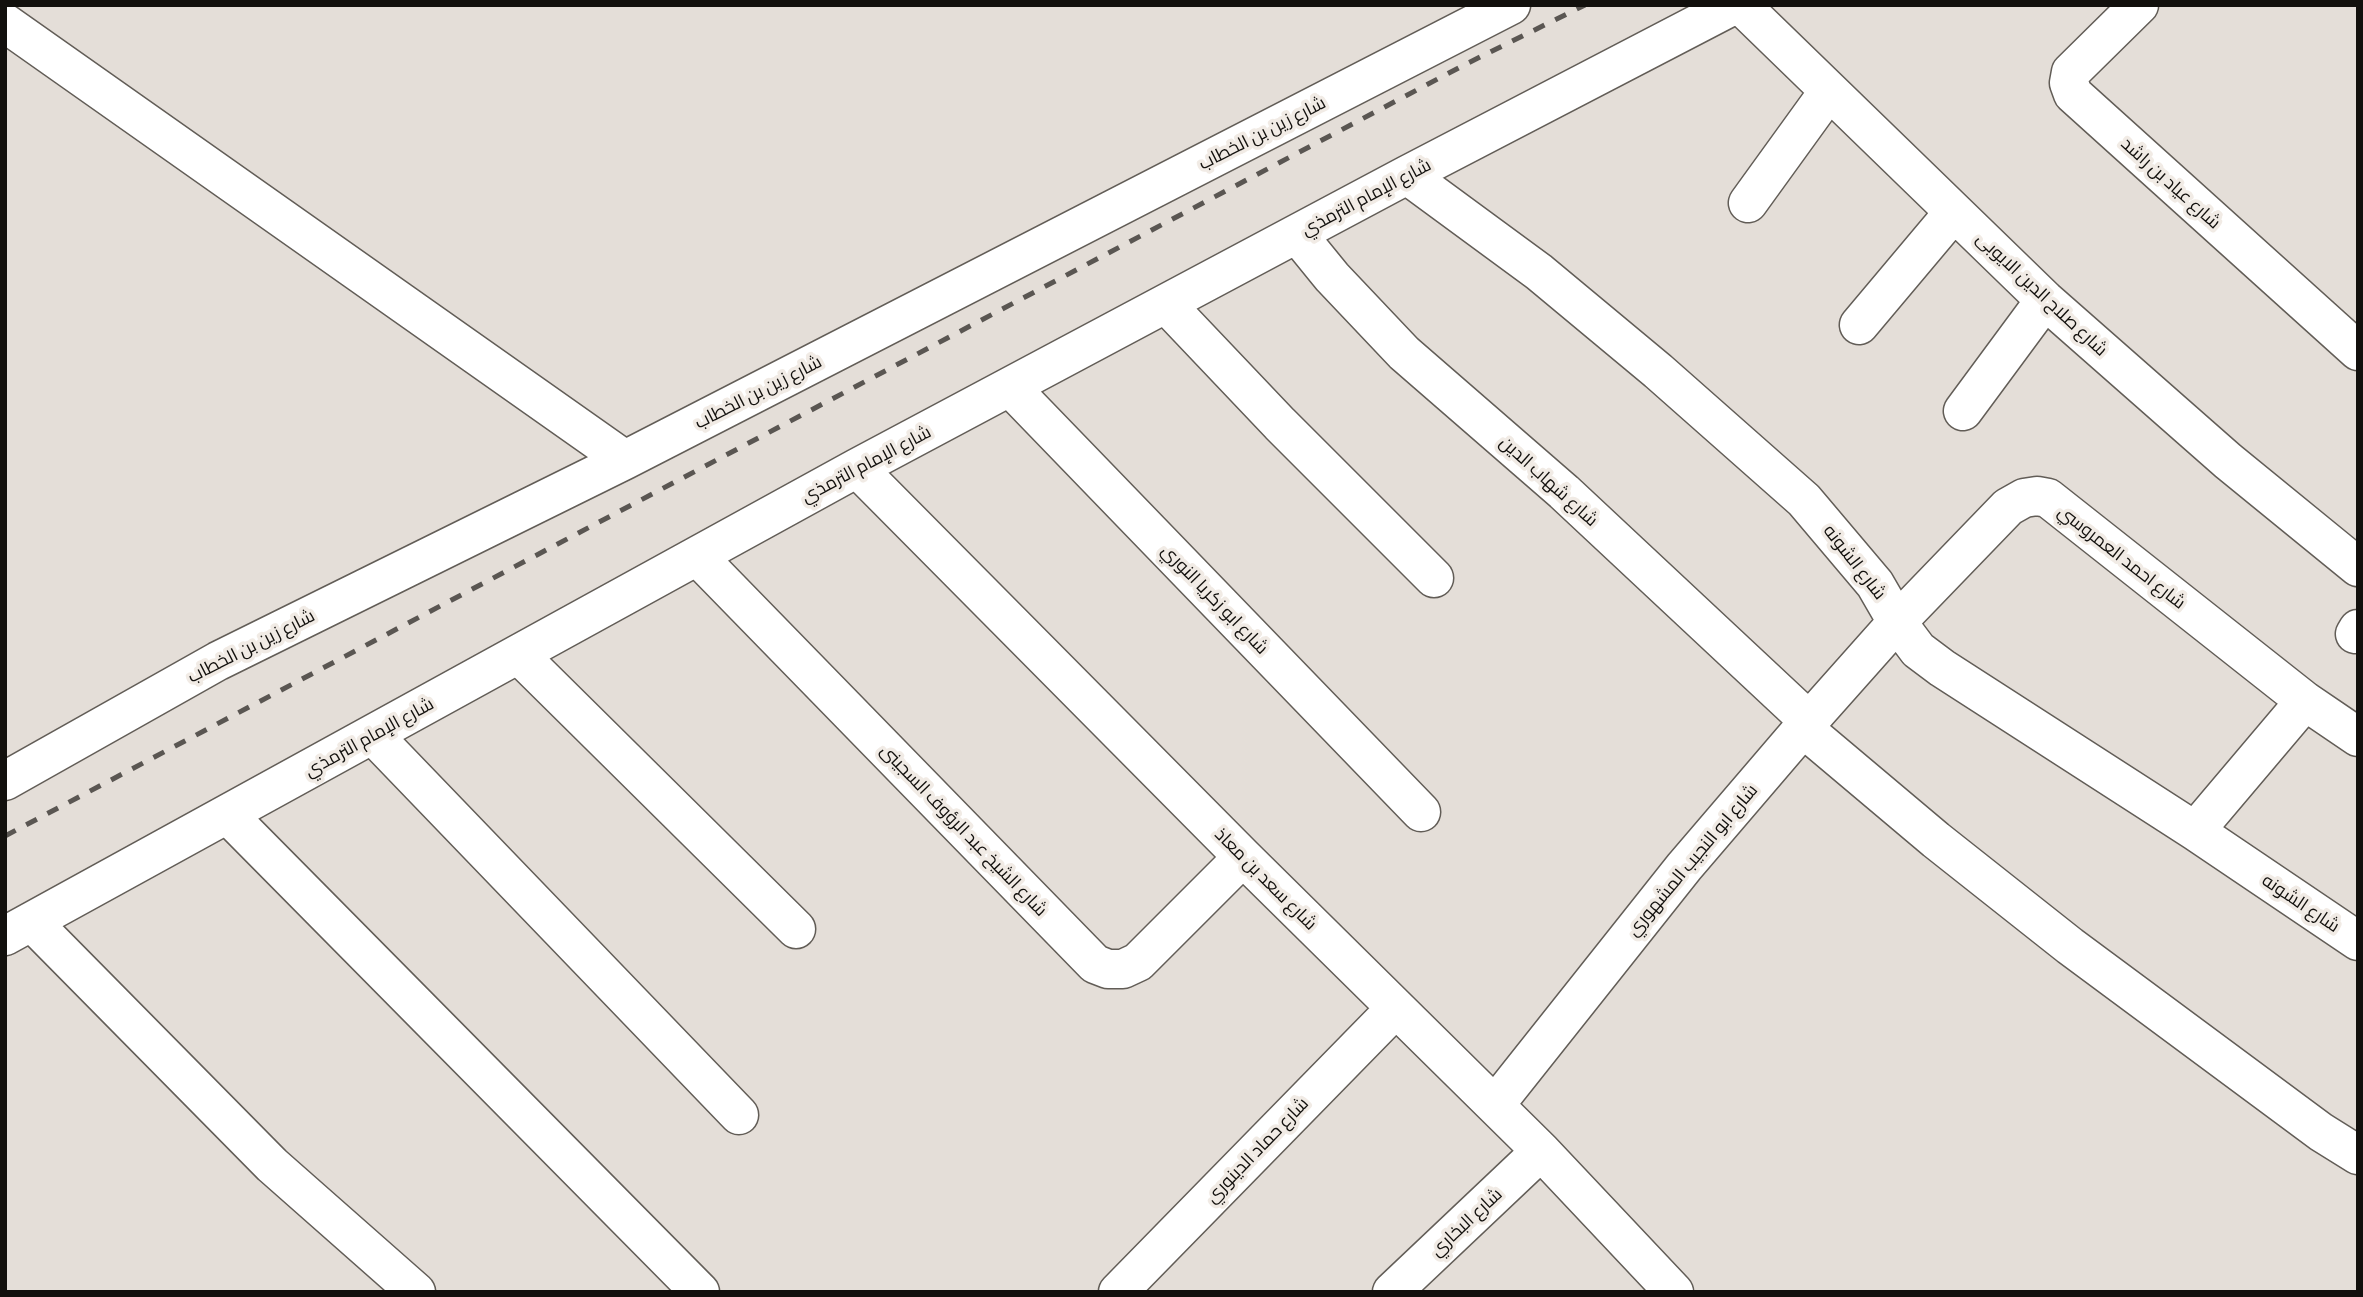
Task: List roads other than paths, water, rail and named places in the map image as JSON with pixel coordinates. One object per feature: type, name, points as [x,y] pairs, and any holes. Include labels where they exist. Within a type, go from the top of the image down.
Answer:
[{"type":"street","name":"شارع زين بن الخطاب","points":[[5,781],[218,661],[625,460],[1511,5]]},
{"type":"street","name":"شارع الإمام الترمذي","points":[[19,929],[857,468],[1407,174],[1734,5]]},
{"type":"street","name":"شارع صلاح الدين الايوبى","points":[[1741,5],[2045,300],[2228,461],[2358,566]]},
{"type":"street","name":"شارع عياد بن راشد","points":[[2139,5],[2071,72],[2069,83],[2073,94],[2358,351]]},
{"type":"street","points":[[5,23],[625,460]]},
{"type":"street","points":[[1748,203],[1829,91]]},
{"type":"street","name":"شارع الشونه","points":[[1407,174],[1539,272],[1658,371],[1804,500],[1875,584],[1897,622],[1918,650],[2358,941]]},
{"type":"street","points":[[1859,325],[1955,212]]},
{"type":"street","name":"شارع شهاب الدين","points":[[1297,234],[1332,277],[1404,353],[1564,492],[1806,724],[1936,840],[2070,946],[2322,1132],[2358,1155]]},
{"type":"street","points":[[1963,411],[2045,300]]},
{"type":"street","points":[[1166,304],[1280,424],[1434,578]]},
{"type":"street","name":"شارع ابو زكريا النوري","points":[[1010,387],[1421,812]]},
{"type":"street","name":"شارع سعد بن معاذ","points":[[857,468],[1243,857],[1541,1151],[1671,1291]]},
{"type":"street","name":"شارع احمد العمروسي","points":[[1897,622],[2008,507],[2024,498],[2048,498],[2305,701],[2358,737]]},
{"type":"street","name":"شارع الشيخ عبد الرؤوف السجينى","points":[[697,556],[1095,964],[1108,969],[1123,969],[1138,962],[1243,857]]},
{"type":"street","name":"شارع ابو النجيب المشهوري","points":[[1495,1105],[1684,867],[1897,622]]},
{"type":"street","points":[[519,655],[796,929]]},
{"type":"street","points":[[2195,831],[2305,701]]},
{"type":"street","points":[[373,735],[739,1115]]},
{"type":"street","points":[[228,815],[700,1292]]},
{"type":"street","points":[[19,929],[272,1165],[416,1292]]},
{"type":"street","name":"شارع حماد الدينوري","points":[[1118,1292],[1396,1008]]},
{"type":"street","name":"شارع البخاري","points":[[1392,1292],[1541,1151]]},
{"type":"railway","points":[[5,836],[1466,64],[1585,5]]}]
